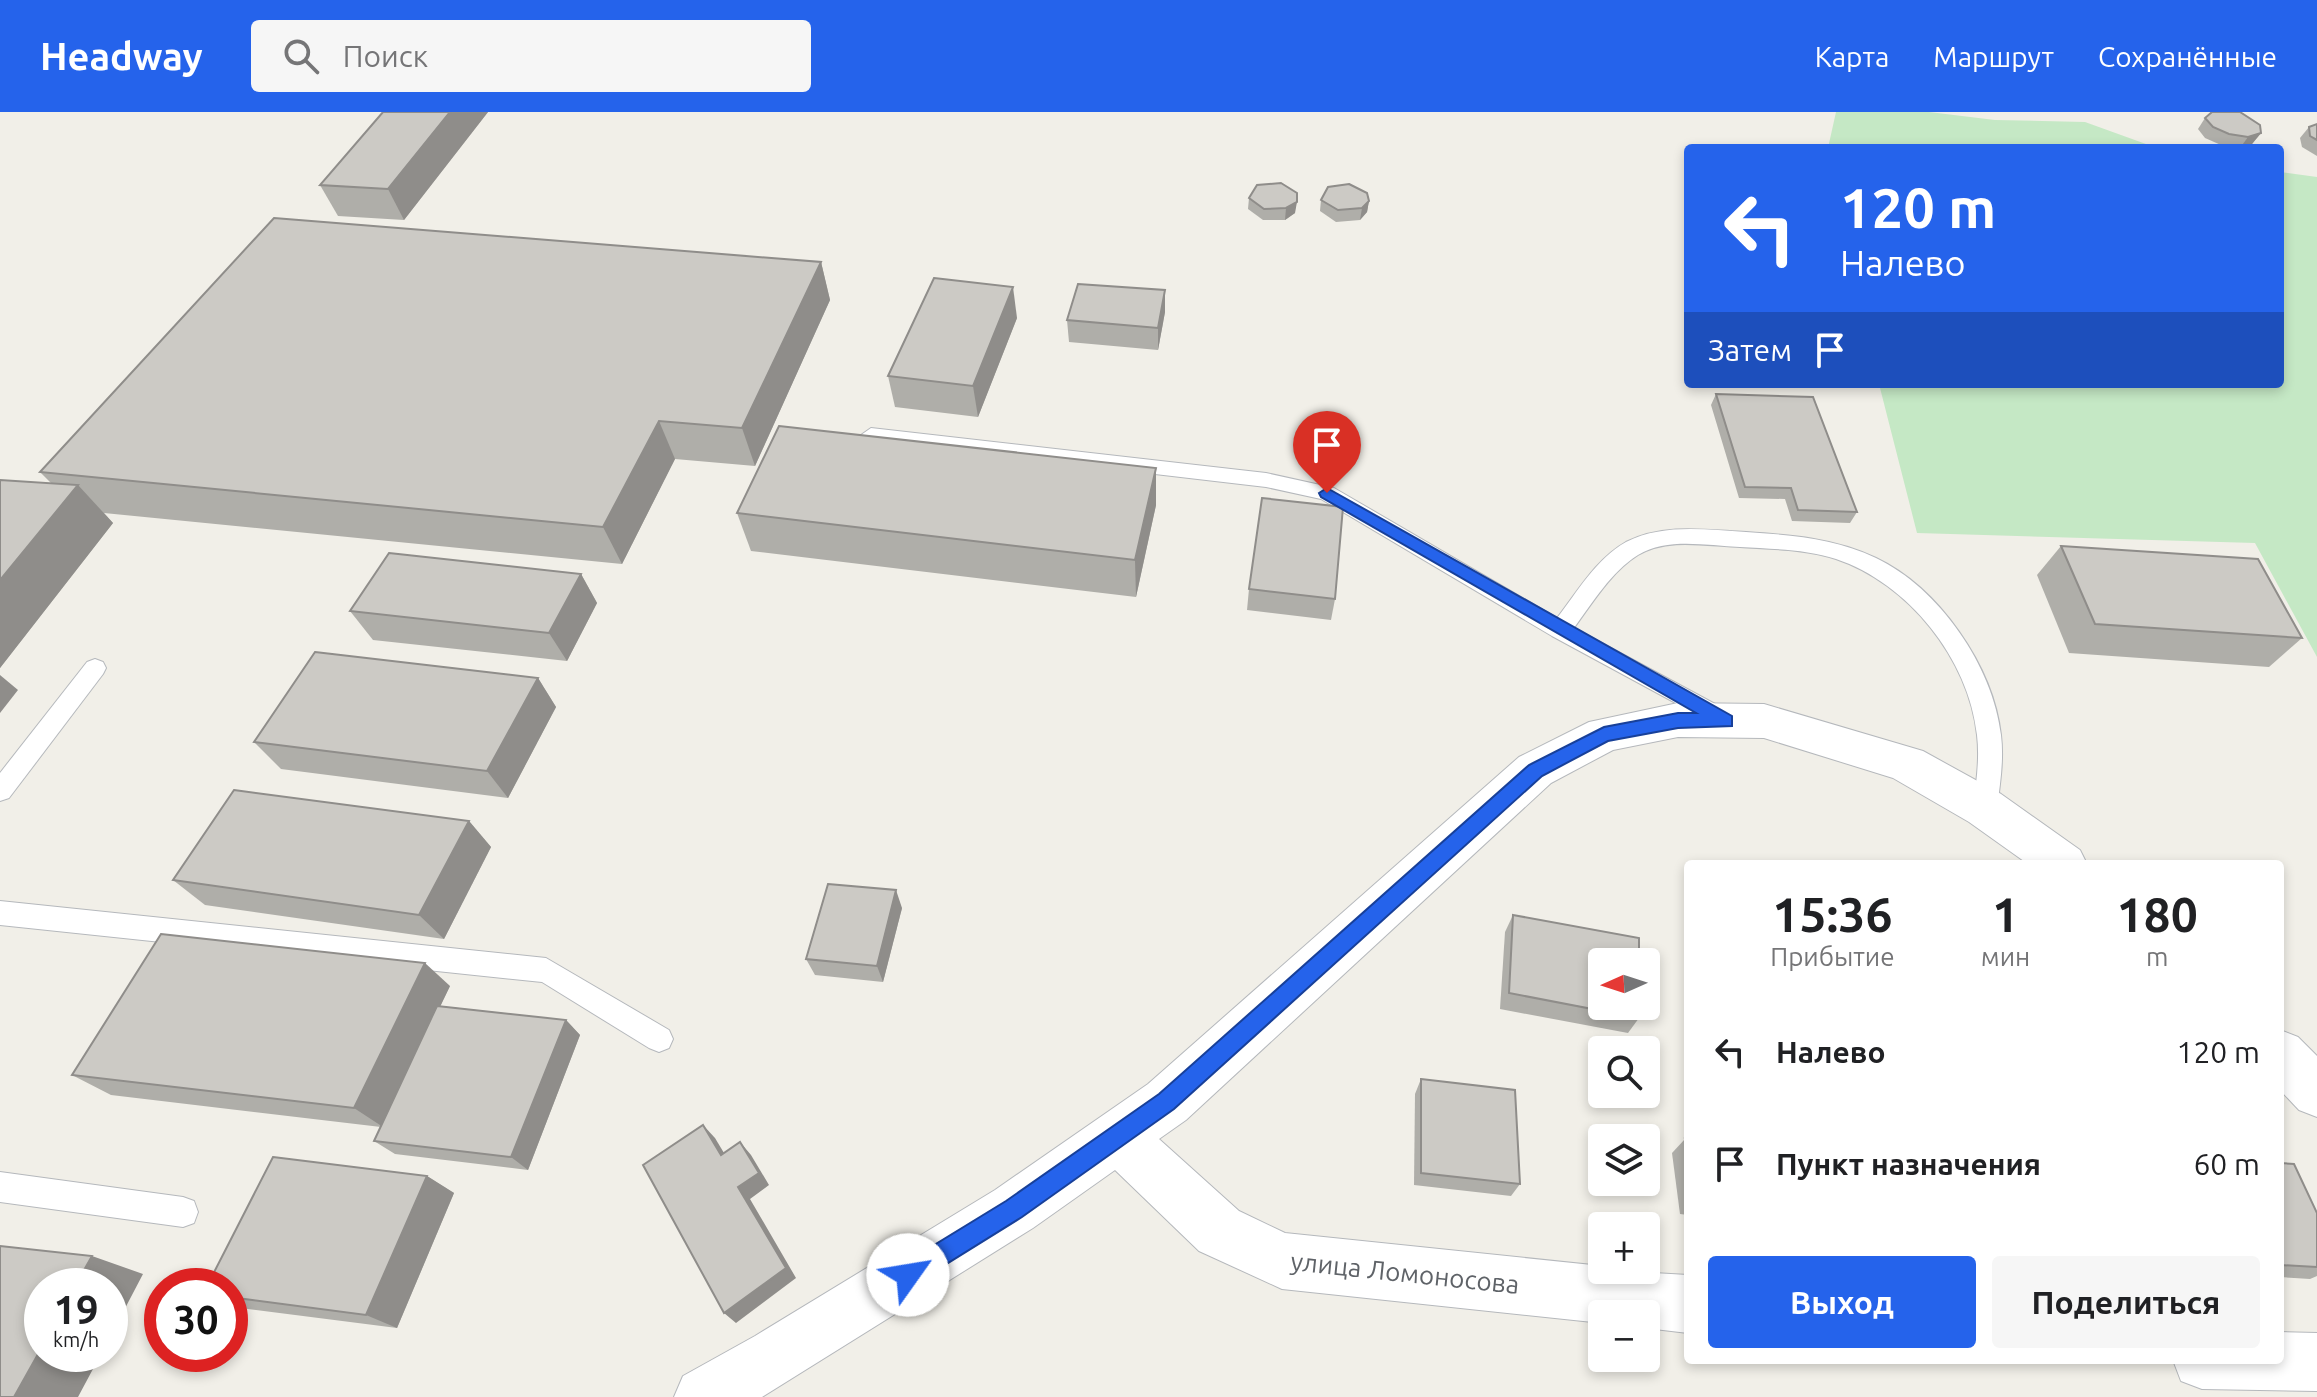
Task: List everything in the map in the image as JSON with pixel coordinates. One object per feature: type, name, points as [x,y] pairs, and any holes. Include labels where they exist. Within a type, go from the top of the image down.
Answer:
[{"type":"street","points":[[704,1397],[772,1377],[1167,1102],[1535,770],[1604,734],[1678,720],[1764,721],[1907,764],[1985,808],[2058,860]]},
{"type":"street","points":[[2284,1058],[2317,1092]]},
{"type":"street","name":"улица Ломоносова","points":[[1117,1136],[1219,1231],[1282,1261],[1684,1304]]},
{"type":"street","points":[[2284,1361],[2317,1362]]},
{"type":"lane","points":[[871,435],[1266,480],[1327,493],[1560,630],[1725,721]]},
{"type":"lane","points":[[1560,630],[1617,560],[1642,543],[1670,537],[1803,543],[1845,554],[1884,571],[1929,613],[1969,666],[1987,724],[1990,760],[1985,808]]},
{"type":"lane","points":[[0,791],[95,668]]},
{"type":"lane","points":[[0,913],[546,970],[659,1039]]},
{"type":"lane","points":[[0,1187],[183,1212]]},
{"type":"green space","points":[[1836,112],[1929,112],[1995,120],[2085,122],[2146,144],[1829,144]]},
{"type":"green space","points":[[2284,173],[2317,177],[2317,657],[2255,543],[1917,533],[1880,388],[2284,388]]},
{"type":"building","points":[[383,112],[450,112],[388,189],[320,185]]},
{"type":"building","points":[[2212,112],[2240,112],[2260,125],[2261,133],[2248,137],[2229,134],[2213,127],[2205,118]]},
{"type":"building","points":[[2317,124],[2317,140],[2310,136],[2309,127]]},
{"type":"building","points":[[1281,183],[1297,193],[1297,202],[1286,208],[1264,209],[1249,198],[1257,185]]},
{"type":"building","points":[[1349,184],[1367,193],[1369,201],[1362,208],[1338,210],[1321,200],[1328,187]]},
{"type":"building","points":[[274,218],[821,262],[742,428],[659,421],[603,527],[40,472]]},
{"type":"building","points":[[934,278],[1013,287],[973,386],[888,376]]},
{"type":"building","points":[[1078,284],[1165,290],[1158,328],[1067,320]]},
{"type":"building","points":[[1716,394],[1813,397],[1857,512],[1798,510],[1791,488],[1745,487]]},
{"type":"building","points":[[779,426],[1156,468],[1135,560],[737,513]]},
{"type":"building","points":[[0,480],[78,485],[0,580]]},
{"type":"building","points":[[1262,498],[1343,507],[1335,599],[1249,589]]},
{"type":"building","points":[[2061,546],[2258,559],[2302,638],[2095,624]]},
{"type":"building","points":[[389,553],[581,574],[549,633],[350,611]]},
{"type":"building","points":[[315,652],[538,678],[487,771],[254,742]]},
{"type":"building","points":[[234,790],[469,821],[419,915],[173,880]]},
{"type":"building","points":[[828,884],[896,890],[877,966],[806,959]]},
{"type":"building","points":[[1513,915],[1639,938],[1639,948],[1588,948],[1588,1008],[1509,993]]},
{"type":"building","points":[[161,934],[425,963],[354,1108],[72,1075]]},
{"type":"building","points":[[437,1006],[566,1020],[511,1157],[374,1141]]},
{"type":"building","points":[[1421,1079],[1515,1090],[1520,1184],[1421,1173]]},
{"type":"building","points":[[703,1125],[721,1155],[740,1142],[759,1173],[738,1187],[786,1268],[724,1313],[643,1165]]},
{"type":"building","points":[[273,1157],[427,1176],[366,1315],[248,1299],[248,1268],[216,1268]]},
{"type":"building","points":[[2284,1163],[2294,1164],[2317,1213],[2317,1267],[2284,1265]]},
{"type":"building","points":[[0,1246],[92,1256],[85,1268],[24,1268],[24,1372],[28,1372],[14,1397],[0,1397]]},
{"type":"route","points":[[908,1275],[1014,1209],[1167,1102],[1535,770],[1604,734],[1678,720],[1725,721],[1560,630],[1327,493]]}]
